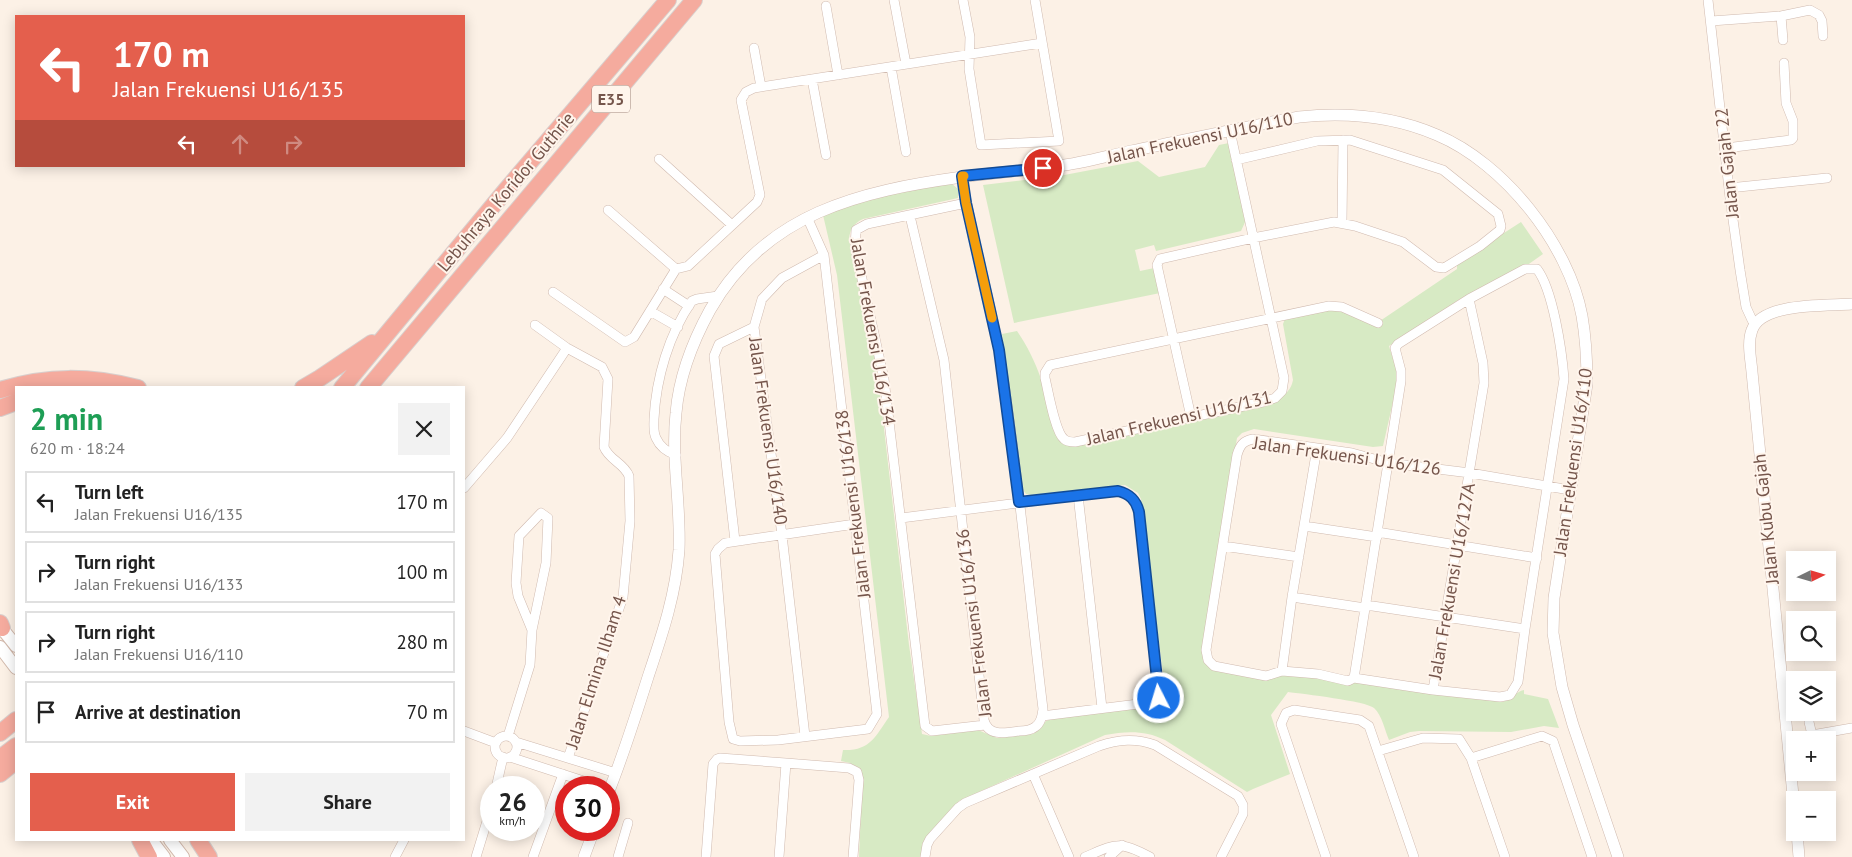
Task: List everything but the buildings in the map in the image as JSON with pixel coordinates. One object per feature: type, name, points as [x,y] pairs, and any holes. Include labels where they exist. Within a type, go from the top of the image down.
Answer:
[{"type":"highway","name":"Lebuhraya Koridor Guthrie","points":[[344,386],[506,190],[668,0]]},
{"type":"highway","name":"Lebuhraya Koridor Guthrie","points":[[370,386],[694,0]]},
{"type":"highway","points":[[306,386],[390,330]]},
{"type":"highway","points":[[19,386],[48,380],[86,378],[113,381],[131,386]]},
{"type":"highway","points":[[0,390],[15,387]]},
{"type":"highway","points":[[0,408],[15,402]]},
{"type":"highway","points":[[0,733],[15,721]]},
{"type":"highway","points":[[0,758],[15,747]]},
{"type":"highway","points":[[0,774],[15,762]]},
{"type":"highway","points":[[141,841],[149,857]]},
{"type":"highway","points":[[199,841],[210,857]]},
{"type":"main road","points":[[1,626],[15,645]]},
{"type":"main road","points":[[0,647],[15,667]]},
{"type":"main road","points":[[152,841],[164,857]]},
{"type":"main road","points":[[171,841],[183,857]]},
{"type":"street","points":[[894,0],[906,64]]},
{"type":"street","points":[[963,0],[970,37],[969,69],[981,145],[1059,141],[1035,0]]},
{"type":"street","name":"Jalan Gajah 22","points":[[1708,0],[1729,188],[1744,299],[1749,315],[1755,323]]},
{"type":"street","points":[[826,6],[838,75]]},
{"type":"street","points":[[1711,21],[1781,16],[1803,11],[1815,11],[1820,14],[1823,36]]},
{"type":"street","points":[[1781,16],[1783,40]]},
{"type":"street","points":[[553,292],[625,342],[634,337],[676,269],[688,266],[757,202],[760,195],[741,100],[746,92],[761,87],[1042,43]]},
{"type":"street","points":[[754,48],[761,87]]},
{"type":"street","points":[[1726,148],[1791,140],[1794,138],[1793,121],[1786,103],[1784,63]]},
{"type":"street","points":[[891,67],[906,152]]},
{"type":"street","points":[[812,79],[826,155]]},
{"type":"street","name":"Jalan Frekuensi U16/110","points":[[615,776],[667,620],[673,595],[679,549],[676,412],[682,378],[696,338],[718,296],[755,252],[807,218],[835,204],[881,190],[962,176],[1060,166],[1317,115],[1350,114],[1371,116],[1405,124],[1437,135],[1457,145],[1488,167],[1510,187],[1542,224],[1568,273],[1582,315],[1587,354],[1587,384],[1554,598],[1553,633],[1555,655],[1573,725],[1618,857]]},
{"type":"street","name":"Jalan Frekuensi U16/131","points":[[1230,131],[1284,378],[1282,391],[1271,400],[1075,442],[1062,438],[1059,433],[1045,378],[1045,373],[1050,365],[1270,318]]},
{"type":"street","points":[[1342,222],[1343,140]]},
{"type":"street","points":[[1192,417],[1158,266],[1158,261],[1162,258],[1329,222],[1342,222],[1403,242],[1436,267],[1444,268],[1480,246],[1497,232],[1501,226],[1498,214],[1443,170],[1358,142],[1343,140],[1317,141],[1236,160]]},
{"type":"street","points":[[659,159],[732,225]]},
{"type":"street","points":[[962,176],[966,203],[999,350],[1019,502],[1042,716],[1154,702],[1159,698],[1138,506],[1130,496],[1118,491],[1019,502],[901,518],[924,726],[932,731],[985,725]]},
{"type":"street","points":[[1729,188],[1827,178]]},
{"type":"street","name":"Jalan Frekuensi U16/134","points":[[901,518],[883,371],[854,236],[856,230],[867,224],[966,203]]},
{"type":"street","points":[[608,210],[676,269]]},
{"type":"street","name":"Jalan Frekuensi U16/136","points":[[910,216],[944,360],[985,725],[992,731],[1002,734],[1030,730],[1035,727],[1042,716]]},
{"type":"street","name":"Jalan Frekuensi U16/138","points":[[805,736],[868,728],[877,714],[824,255],[807,218]]},
{"type":"street","points":[[734,541],[714,356],[719,344],[754,327],[762,300],[782,278],[824,255]]},
{"type":"street","points":[[1317,448],[1292,597],[1282,671],[1318,674],[1348,681],[1354,678],[1433,690],[1500,697],[1510,695],[1518,682],[1564,379],[1562,354],[1546,282],[1537,269],[1525,269],[1468,299],[1396,345],[1395,350],[1401,371],[1401,381],[1354,678]]},
{"type":"street","points":[[663,289],[689,306]]},
{"type":"street","points":[[676,455],[663,448],[655,437],[657,391],[663,366],[671,340],[689,306],[696,298],[718,296]]},
{"type":"street","name":"Jalan Frekuensi U16/127A","points":[[1433,690],[1484,383],[1484,363],[1468,299]]},
{"type":"street","points":[[1755,323],[1771,312],[1781,310],[1852,304]]},
{"type":"street","points":[[1270,318],[1336,306],[1378,323]]},
{"type":"street","points":[[650,311],[678,327]]},
{"type":"street","name":"Jalan Kubu Gajah","points":[[1755,323],[1750,339],[1752,372],[1787,731]]},
{"type":"street","name":"Jalan Elmina Ilham 4","points":[[535,325],[567,348],[602,367],[606,373],[608,379],[604,447],[606,453],[627,470],[629,476],[630,521],[623,597],[568,758]]},
{"type":"street","name":"Jalan Frekuensi U16/140","points":[[754,327],[782,535],[805,736]]},
{"type":"street","points":[[465,487],[507,438],[567,348]]},
{"type":"street","name":"Jalan Frekuensi U16/126","points":[[1282,671],[1266,676],[1214,666],[1208,660],[1206,650],[1237,454],[1242,443],[1253,439],[1352,453],[1389,463],[1470,473],[1570,490]]},
{"type":"street","points":[[1078,495],[1102,708]]},
{"type":"street","points":[[508,736],[530,665],[532,630],[546,563],[548,518],[541,513],[520,536],[516,583],[518,596],[532,630]]},
{"type":"street","points":[[805,736],[778,740],[740,741],[732,739],[715,554],[725,543],[734,541],[855,524]]},
{"type":"street","points":[[1304,526],[1377,534],[1537,558]]},
{"type":"street","points":[[1223,546],[1299,557]]},
{"type":"street","points":[[1292,597],[1525,629]]},
{"type":"street","points":[[1326,857],[1281,724],[1286,713],[1294,710],[1360,720],[1369,726],[1414,857]]},
{"type":"street","points":[[1835,731],[1852,728]]},
{"type":"street","points":[[465,731],[496,743]]},
{"type":"street","points":[[508,736],[516,742],[616,773]]},
{"type":"street","points":[[508,736],[501,738],[496,743],[496,750],[507,757],[569,776]]},
{"type":"street","points":[[1472,758],[1542,736],[1553,740],[1592,857]]},
{"type":"street","points":[[1378,751],[1423,738],[1459,739],[1472,758],[1505,857]]},
{"type":"street","points":[[925,857],[930,839],[958,808],[965,803],[1109,743],[1121,740],[1142,740],[1155,744],[1238,796],[1243,805],[1242,814],[1221,857]]},
{"type":"street","points":[[500,776],[507,757],[517,749],[516,742]]},
{"type":"street","points":[[704,857],[713,764],[720,758],[849,768],[857,772],[859,780],[853,857]]},
{"type":"street","points":[[779,857],[786,763]]},
{"type":"street","points":[[534,857],[563,774]]},
{"type":"street","points":[[1033,774],[1068,857]]},
{"type":"street","points":[[618,857],[628,823]]},
{"type":"street","points":[[395,857],[403,841]]},
{"type":"street","points":[[476,857],[481,841]]},
{"type":"street","points":[[584,857],[590,841]]},
{"type":"street","points":[[1798,841],[1799,857]]},
{"type":"street","points":[[1084,857],[1114,845],[1132,847],[1150,857]]},
{"type":"street","points":[[1109,857],[1122,845]]},
{"type":"green space","points":[[1229,143],[1246,220],[1241,231],[1156,251],[1154,245],[1135,250],[1140,271],[1159,267],[1165,292],[1014,323],[983,185],[1059,176],[1138,161],[1159,177],[1205,167],[1219,145]]},
{"type":"green space","points":[[951,183],[958,189],[958,198],[863,219],[853,227],[849,239],[877,368],[909,645],[922,734],[931,736],[978,730],[997,738],[1033,734],[1046,721],[1052,719],[1159,705],[1166,698],[1141,499],[1138,493],[1125,485],[1026,494],[1021,487],[1002,334],[1017,331],[1036,366],[1056,431],[1073,442],[1278,398],[1288,391],[1293,380],[1283,324],[1285,319],[1328,304],[1377,323],[1457,269],[1459,262],[1521,222],[1543,254],[1526,266],[1460,299],[1389,346],[1398,375],[1383,446],[1373,447],[1254,429],[1242,433],[1237,438],[1202,650],[1209,665],[1275,675],[1365,681],[1501,702],[1524,690],[1524,694],[1548,699],[1559,728],[1544,726],[1511,732],[1419,731],[1410,732],[1389,740],[1379,715],[1369,705],[1288,692],[1271,715],[1290,774],[1247,792],[1158,737],[1135,732],[1105,735],[959,801],[926,838],[922,857],[859,857],[861,772],[850,763],[841,761],[843,750],[852,750],[866,745],[889,717],[837,275],[823,215],[869,199]]},
{"type":"slow traffic","points":[[964,176],[962,176],[966,203],[992,318]]},
{"type":"route","points":[[1043,168],[962,176],[966,203],[999,350],[1019,502],[1112,491],[1124,492],[1134,500],[1139,512],[1159,698]]}]
